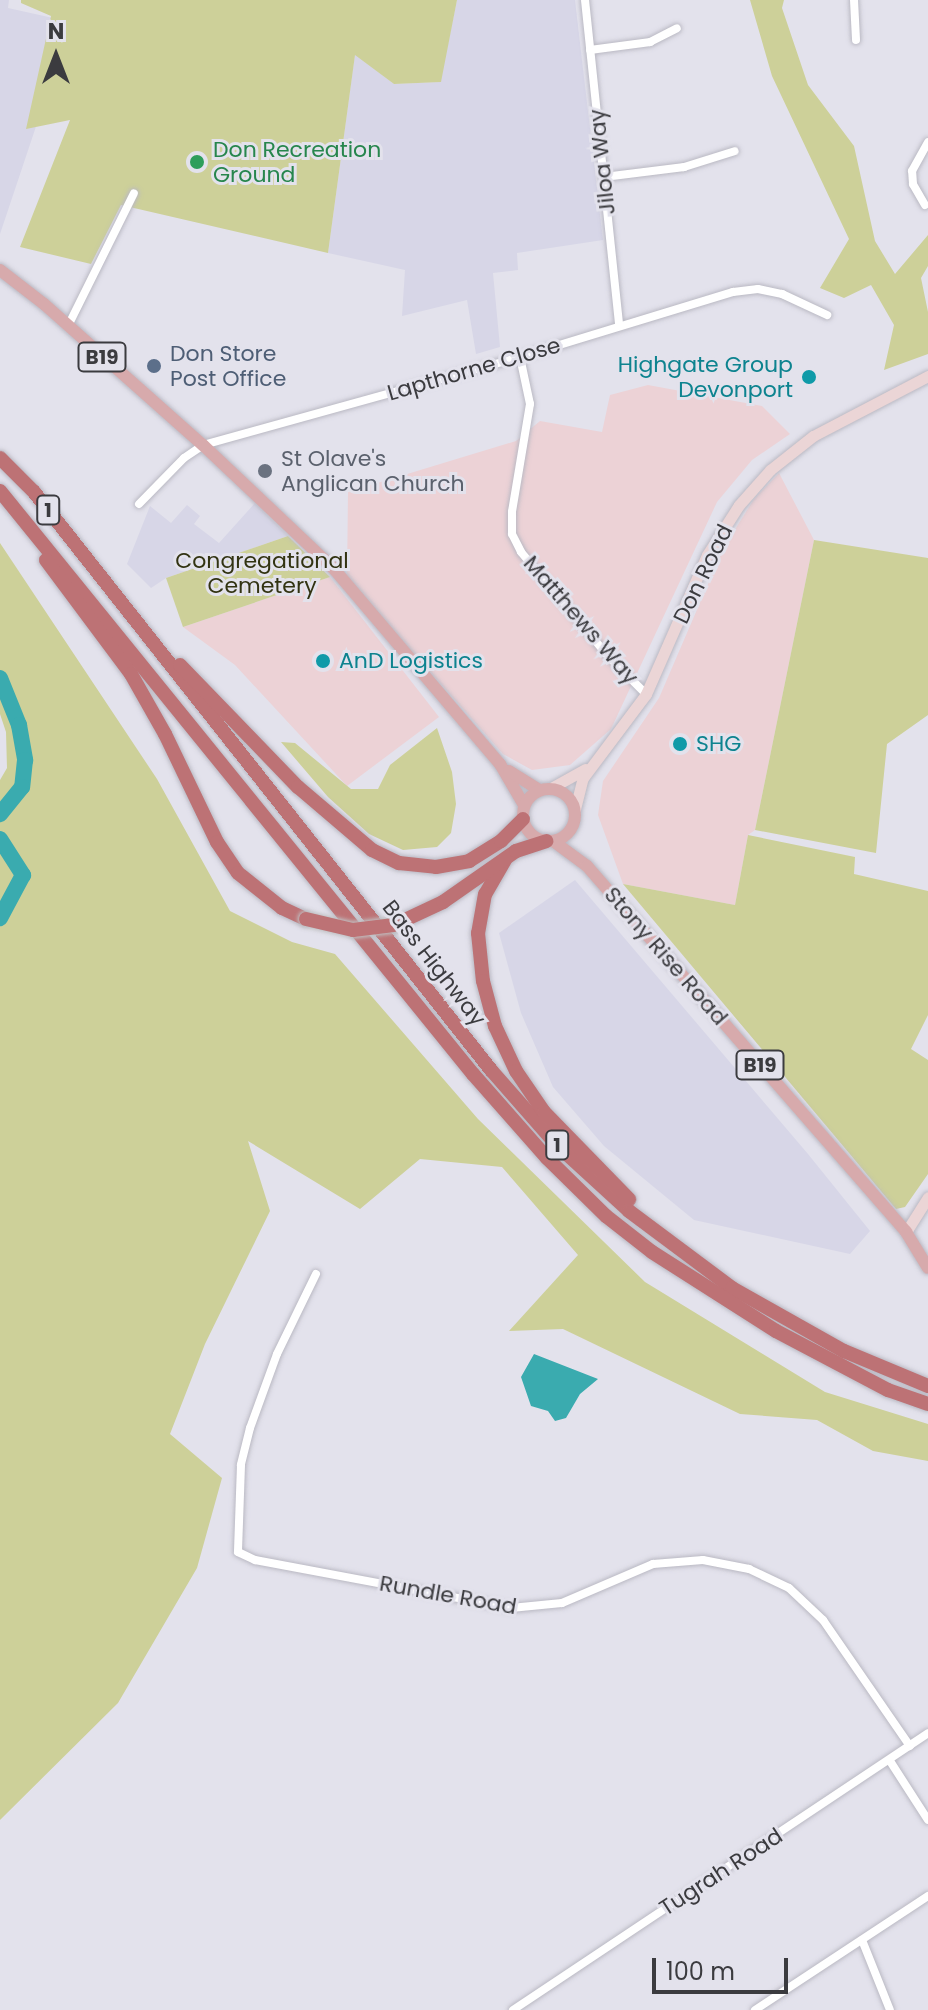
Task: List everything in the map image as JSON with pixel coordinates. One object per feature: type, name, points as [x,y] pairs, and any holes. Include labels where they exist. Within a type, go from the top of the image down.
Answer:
[{"type":"highway","name":"Bass Highway","points":[[0,458],[34,492],[519,1104],[606,1192],[687,1257],[790,1323],[874,1365],[928,1386]]},
{"type":"highway","name":"Bass Highway","points":[[0,491],[473,1074],[547,1158],[596,1207],[652,1252],[776,1331],[888,1390],[928,1404]]},
{"type":"highway","points":[[0,491],[69,594],[131,674],[165,734],[217,842],[238,873],[282,908],[306,919],[353,930],[394,925],[420,916],[516,851],[550,841]]},
{"type":"highway","points":[[92,567],[238,728],[298,787],[372,850],[414,866],[454,865],[484,854],[523,812]]},
{"type":"highway","points":[[505,860],[485,894],[478,933],[487,1003],[504,1049],[529,1092],[554,1124],[607,1179],[666,1231],[687,1257]]},
{"type":"main road","name":"B19","points":[[0,270],[203,445],[334,569],[500,764],[523,783],[568,796],[575,809],[573,827]]},
{"type":"main road","name":"Don Road","points":[[575,809],[583,778],[646,694],[707,555],[739,505],[770,470],[813,436],[928,376]]},
{"type":"main road","name":"Don Road","points":[[545,789],[597,758]]},
{"type":"main road","name":"B19","points":[[500,764],[523,812],[528,831],[550,841]]},
{"type":"main road","points":[[523,812],[545,789]]},
{"type":"main road","points":[[550,841],[567,835],[573,827]]},
{"type":"main road","name":"Stony Rise Road","points":[[573,827],[587,866]]},
{"type":"main road","name":"Stony Rise Road","points":[[550,841],[587,866],[906,1232],[928,1268]]},
{"type":"main road","points":[[906,1232],[928,1197]]},
{"type":"street","name":"Jiloa Way","points":[[585,0],[619,324]]},
{"type":"street","points":[[854,0],[856,40]]},
{"type":"street","points":[[590,50],[650,42],[677,28]]},
{"type":"street","points":[[925,205],[913,184],[912,171],[928,142]]},
{"type":"street","points":[[604,177],[684,167],[735,151]]},
{"type":"street","points":[[68,326],[134,193]]},
{"type":"street","name":"Lapthorne Close","points":[[139,504],[184,458],[203,445],[520,357],[619,324],[733,292],[758,289],[782,294],[827,315]]},
{"type":"street","name":"Matthews Way","points":[[520,357],[530,404],[512,512],[512,534],[521,552],[607,655],[646,694]]},
{"type":"street","name":"Rundle Road","points":[[316,1274],[277,1354],[250,1428],[241,1465],[238,1552],[255,1560],[511,1608],[562,1603],[653,1564],[703,1560],[749,1569],[789,1588],[823,1620],[910,1746]]},
{"type":"street","name":"Tugrah Road","points":[[513,2010],[928,1733]]},
{"type":"street","points":[[890,1761],[928,1820]]},
{"type":"street","points":[[755,2010],[928,1896]]},
{"type":"street","points":[[862,1940],[890,2010]]},
{"type":"shaded area","points":[[0,0],[9,0],[8,8],[71,22],[0,234]]},
{"type":"shaded area","points":[[457,0],[575,0],[603,240],[517,253],[518,270],[493,273],[500,347],[476,354],[467,300],[402,316],[405,270],[328,253],[355,54],[394,84],[440,82]]},
{"type":"shaded area","points":[[648,385],[762,406],[790,434],[752,460],[717,502],[611,729],[570,765],[532,770],[503,754],[347,578],[348,492],[516,441],[540,421],[602,432],[610,395]]},
{"type":"shaded area","points":[[779,473],[814,540],[755,830],[748,835],[735,905],[623,884],[598,815],[603,781],[659,698],[724,547],[754,499]]},
{"type":"shaded area","points":[[255,503],[288,536],[166,578],[151,588],[127,564],[150,506],[171,523],[187,505],[200,516],[194,524],[219,543]]},
{"type":"shaded area","points":[[330,577],[439,717],[347,786],[235,665],[183,627]]},
{"type":"shaded area","points":[[575,880],[870,1231],[850,1254],[694,1220],[604,1146],[553,1087],[521,1013],[499,933]]},
{"type":"green space","name":"Don Recreation Ground","points":[[21,0],[457,0],[441,82],[394,84],[355,55],[328,253],[121,205],[91,264],[20,247],[70,120],[26,129],[51,16],[21,3]]},
{"type":"green space","points":[[750,0],[784,0],[782,8],[808,85],[854,146],[875,241],[895,274],[928,235],[928,266],[921,278],[928,312],[928,354],[884,370],[894,325],[871,285],[844,298],[820,288],[849,239],[772,76]]},
{"type":"green space","name":"Congregational Cemetery","points":[[288,536],[330,577],[183,627],[166,578]]},
{"type":"green space","points":[[814,540],[928,558],[928,715],[887,744],[876,853],[755,830]]},
{"type":"green space","points":[[0,543],[157,779],[230,911],[292,942],[335,954],[478,1119],[645,1282],[825,1392],[928,1424],[928,1461],[873,1451],[817,1420],[740,1414],[563,1329],[509,1331],[578,1255],[502,1167],[420,1159],[360,1209],[248,1141],[270,1211],[205,1344],[170,1434],[222,1478],[197,1568],[118,1703],[0,1820],[0,780],[7,768],[6,732],[0,714]]},
{"type":"green space","points":[[437,728],[452,772],[456,804],[451,833],[437,847],[403,850],[369,834],[328,797],[281,742],[295,743],[351,789],[378,789],[390,765]]},
{"type":"green space","points":[[748,835],[855,857],[854,874],[928,891],[928,1015],[911,1049],[928,1060],[928,1174],[905,1207],[896,1209],[623,884],[735,905]]},
{"type":"water","points":[[534,1354],[598,1379],[580,1394],[566,1418],[555,1421],[548,1411],[531,1406],[521,1377]]},
{"type":"waterway","points":[[0,678],[19,725],[25,760],[22,787],[0,814]]},
{"type":"waterway","points":[[0,839],[23,875],[0,918]]},
{"type":"place","name":"Don Recreation Ground","points":[[197,162]]},
{"type":"place","name":"Don Store Post Office","points":[[154,366]]},
{"type":"place","name":"Highgate Group Devonport","points":[[809,377]]},
{"type":"place","name":"St Olave's Anglican Church","points":[[265,471]]},
{"type":"place","name":"AnD Logistics","points":[[323,661]]},
{"type":"place","name":"SHG","points":[[680,744]]}]
